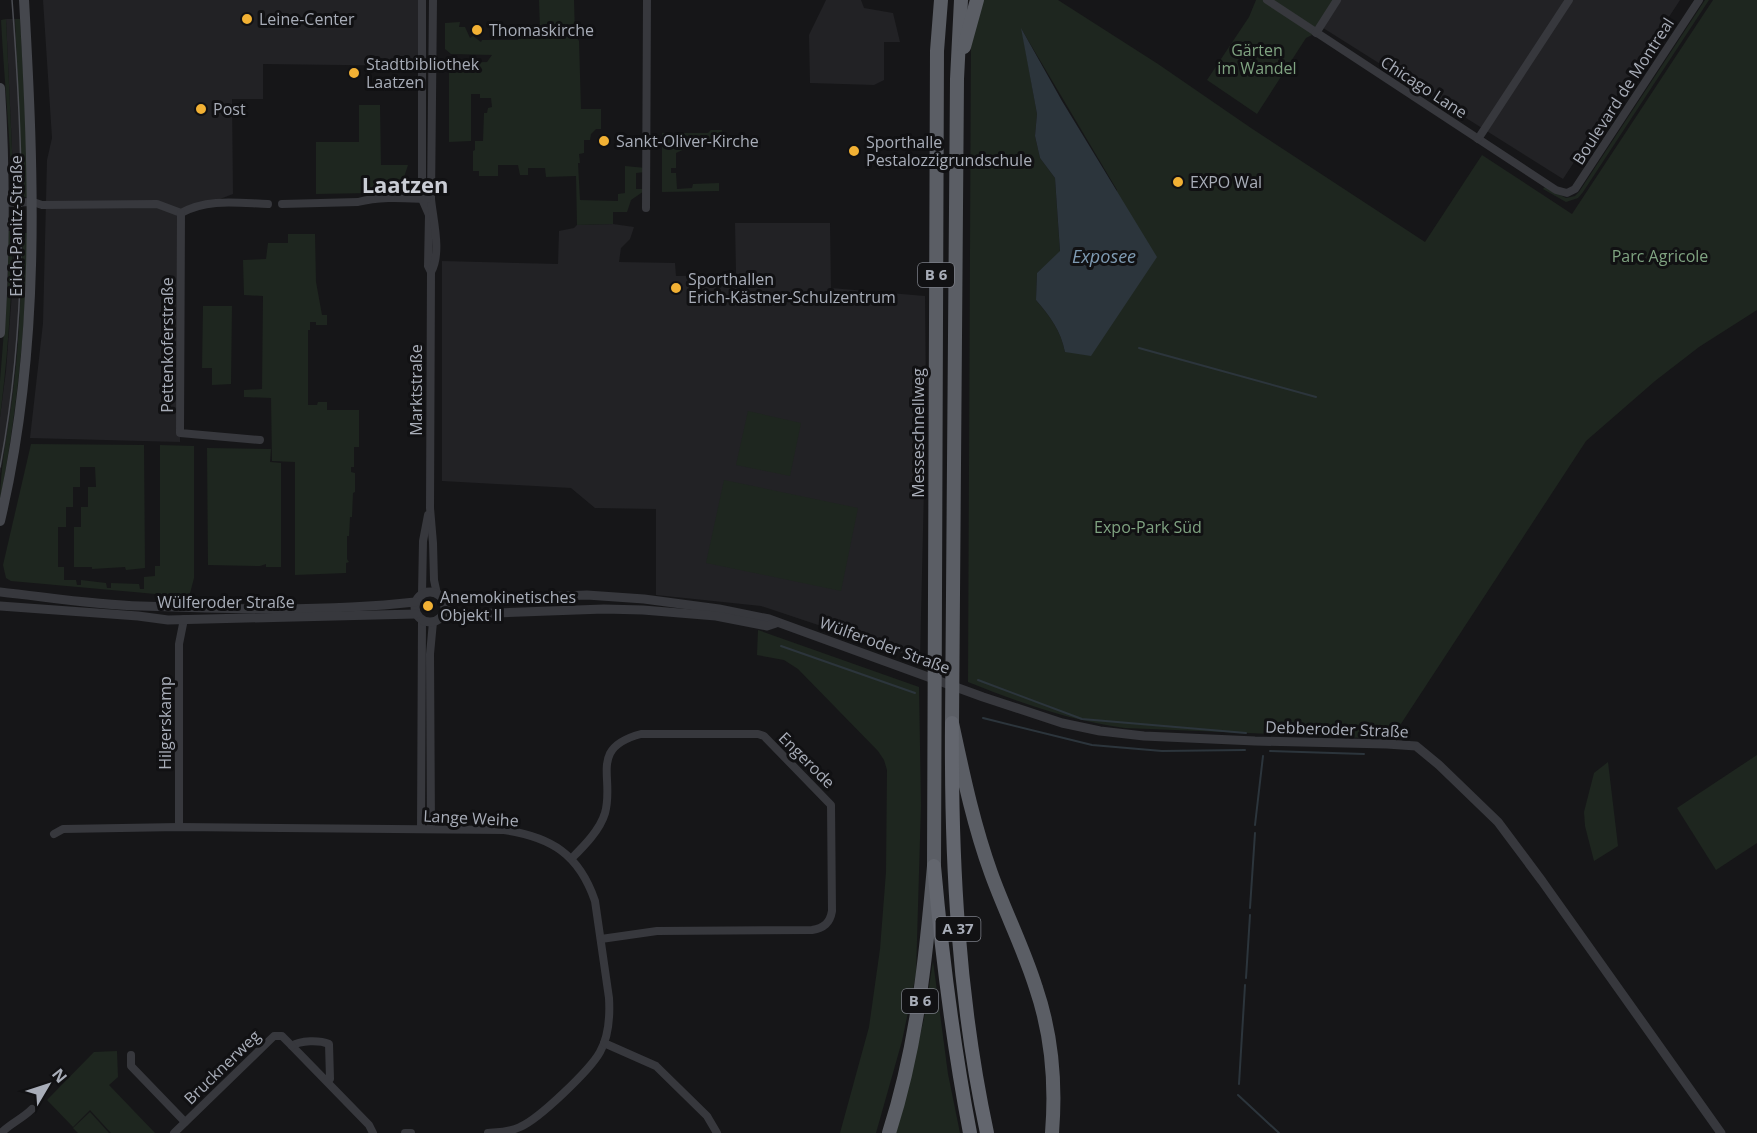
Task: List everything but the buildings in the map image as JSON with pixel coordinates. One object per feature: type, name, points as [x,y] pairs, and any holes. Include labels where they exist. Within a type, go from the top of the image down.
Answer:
[{"type":"highway","name":"Messeschnellweg","points":[[934,866],[937,63],[941,0]]},
{"type":"highway","name":"B 6","points":[[961,0],[957,79],[952,723],[972,816],[1037,989],[1043,1012],[1053,1070],[1052,1133]]},
{"type":"highway","points":[[957,79],[977,0]]},
{"type":"highway","name":"A 37","points":[[952,723],[952,803],[958,933],[966,1012],[987,1133]]},
{"type":"highway","name":"B 6","points":[[889,1133],[904,1082],[919,1010],[934,866]]},
{"type":"highway","name":"A 37","points":[[934,866],[947,995],[970,1133]]},
{"type":"main road","name":"Erich-Panitz-Straße","points":[[0,521],[9,482],[23,392],[32,284],[33,202],[24,0]]},
{"type":"main road","name":"Erich-Panitz-Straße","points":[[0,88],[3,203],[0,333]]},
{"type":"street","name":"Marktstraße","points":[[422,0],[422,199],[429,215],[428,266],[431,272]]},
{"type":"street","name":"Marktstraße","points":[[433,0],[431,199],[435,226],[435,264],[431,272],[430,508],[434,580],[440,597]]},
{"type":"street","points":[[646,208],[647,0]]},
{"type":"street","name":"Chicago Lane","points":[[1267,0],[1556,190],[1567,193]]},
{"type":"street","points":[[1316,33],[1337,0]]},
{"type":"street","points":[[1478,138],[1569,0]]},
{"type":"street","name":"Boulevard de Montreal","points":[[1567,193],[1575,189],[1699,0]]},
{"type":"street","points":[[282,204],[358,202],[369,199],[431,199]]},
{"type":"street","points":[[3,203],[157,204],[181,213],[210,203],[268,204]]},
{"type":"street","name":"Pettenkoferstraße","points":[[181,213],[180,433],[260,440]]},
{"type":"street","name":"Marktstraße","points":[[422,594],[423,541],[430,508]]},
{"type":"street","name":"Wülferoder Straße","points":[[0,592],[141,606],[195,608],[315,608],[415,602]]},
{"type":"street","points":[[421,829],[419,617],[415,602],[422,594],[430,592],[440,597],[445,609],[443,615],[433,622],[430,654],[432,828]]},
{"type":"street","name":"Wülferoder Straße","points":[[440,597],[561,595],[657,600],[756,616],[983,697]]},
{"type":"street","points":[[656,611],[657,600]]},
{"type":"street","name":"Wülferoder Straße","points":[[0,606],[168,620],[419,617]]},
{"type":"street","name":"Wülferoder Straße","points":[[443,615],[604,609],[716,616],[767,626],[776,623]]},
{"type":"street","points":[[419,617],[433,622]]},
{"type":"street","name":"Hilgerskamp","points":[[179,827],[178,644],[184,619]]},
{"type":"street","name":"Debberoder Straße","points":[[983,697],[1062,723],[1100,731],[1155,737],[1416,746],[1498,822],[1542,880],[1721,1133]]},
{"type":"street","name":"Engerode","points":[[572,858],[596,829],[604,814],[606,768],[611,752],[624,741],[641,734],[758,734],[764,736],[831,805],[832,911],[831,918],[821,928],[796,931],[657,931],[601,939]]},
{"type":"street","name":"Lange Weihe","points":[[54,834],[63,829],[179,827],[504,830],[546,841],[572,858],[590,885],[595,901],[610,1011],[604,1043],[600,1053],[588,1068],[531,1122],[519,1128],[488,1133]]},
{"type":"street","name":"Brucknerweg","points":[[174,1133],[274,1036],[282,1036],[292,1046],[296,1043],[323,1042],[329,1044],[330,1078],[327,1082]]},
{"type":"street","points":[[604,1043],[656,1065],[707,1116],[717,1133]]},
{"type":"street","points":[[292,1046],[369,1125],[374,1133]]},
{"type":"street","points":[[131,1055],[131,1066],[185,1122]]},
{"type":"street","points":[[1,1133],[32,1110]]},
{"type":"street","points":[[405,1133],[411,1133]]},
{"type":"shaded area","points":[[43,0],[420,0],[421,66],[263,64],[263,99],[232,99],[233,194],[181,214],[180,442],[30,438],[43,323],[47,160],[52,138]]},
{"type":"shaded area","points":[[826,0],[861,0],[864,8],[893,13],[900,42],[884,42],[884,80],[874,85],[810,83],[809,35]]},
{"type":"shaded area","points":[[1337,0],[1680,0],[1563,179],[1320,26]]},
{"type":"shaded area","points":[[6,19],[15,19],[23,197],[15,196],[14,193]]},
{"type":"shaded area","points":[[14,208],[23,208],[21,301],[14,385],[0,474],[0,417],[13,280]]},
{"type":"shaded area","points":[[735,223],[830,223],[831,288],[925,296],[926,402],[920,659],[761,606],[656,595],[656,509],[595,508],[571,488],[442,481],[442,261],[558,264],[559,231],[574,228],[577,225],[613,224],[634,227],[630,239],[621,248],[619,262],[675,263],[676,276],[732,275],[736,273]]},
{"type":"green space","points":[[539,0],[574,0],[575,35],[579,41],[581,109],[601,109],[601,129],[596,129],[591,134],[590,140],[584,140],[584,153],[579,154],[580,200],[618,201],[618,194],[625,193],[625,166],[646,168],[646,172],[636,173],[636,189],[647,189],[631,200],[627,212],[613,212],[613,224],[577,225],[576,176],[546,177],[545,168],[528,168],[528,175],[520,175],[518,165],[498,165],[498,176],[479,176],[479,171],[473,171],[475,141],[483,141],[484,113],[492,107],[491,98],[480,98],[480,94],[471,94],[471,141],[449,142],[449,63],[487,62],[492,55],[451,54],[445,49],[445,23],[460,22],[459,27],[465,27],[470,38],[473,36],[481,42],[482,40],[518,40],[518,31],[540,30]]},
{"type":"green space","name":"Expo-Park Süd","points":[[980,0],[1058,0],[1425,242],[1482,155],[1572,214],[1713,0],[1757,0],[1757,310],[1699,347],[1655,381],[1586,441],[1391,739],[1125,728],[1083,720],[1026,704],[968,682],[971,34]],"holes":[[[1022,30],[1117,190],[1065,352],[1054,324],[1036,300],[1037,273],[1060,252],[1055,178],[1040,158],[1035,136],[1037,114]]]},
{"type":"green space","name":"Gärten im Wandel","points":[[1256,0],[1337,0],[1316,33],[1306,38],[1257,114],[1207,80],[1249,17]]},
{"type":"green space","points":[[1705,0],[1709,0],[1578,198],[1566,202],[1543,189],[1545,187],[1566,198],[1575,196],[1579,192]]},
{"type":"green space","points":[[6,19],[14,193],[12,193],[1,20]]},
{"type":"green space","points":[[15,19],[20,19],[28,197],[23,197]]},
{"type":"green space","points":[[359,105],[380,105],[381,165],[408,165],[404,177],[393,187],[380,186],[372,193],[316,194],[316,142],[359,142]]},
{"type":"green space","points":[[711,130],[722,130],[720,143],[716,146],[691,146],[676,153],[676,168],[671,168],[671,173],[676,173],[677,189],[692,188],[693,184],[719,183],[719,191],[662,192],[662,133],[708,133]]},
{"type":"green space","points":[[8,231],[13,231],[12,278],[0,417],[0,381],[8,280]]},
{"type":"green space","points":[[23,233],[28,233],[23,335],[16,402],[0,502],[18,346]]},
{"type":"green space","points":[[288,234],[315,234],[316,282],[322,315],[327,315],[327,325],[316,325],[316,322],[310,322],[310,330],[308,330],[308,405],[327,402],[327,410],[359,410],[359,447],[354,447],[354,467],[351,467],[351,472],[355,473],[355,492],[353,493],[349,536],[347,536],[349,562],[346,563],[346,573],[295,575],[295,462],[272,461],[271,398],[244,397],[244,390],[262,389],[263,296],[244,295],[243,260],[266,259],[268,243],[288,243]]},
{"type":"green space","points":[[203,306],[232,306],[231,384],[212,385],[212,368],[202,368]]},
{"type":"green space","points":[[748,411],[801,423],[790,476],[736,465]]},
{"type":"green space","points":[[31,444],[144,445],[145,568],[126,570],[125,567],[92,569],[92,567],[74,567],[74,527],[81,527],[81,507],[88,507],[88,487],[96,487],[95,467],[80,467],[80,487],[73,487],[73,507],[66,507],[66,527],[58,527],[58,567],[64,567],[64,580],[76,580],[77,585],[81,585],[81,580],[106,583],[107,588],[111,588],[111,583],[139,584],[140,589],[144,589],[144,577],[155,576],[155,566],[160,566],[160,445],[194,446],[194,578],[189,597],[11,581],[6,578],[3,565]]},
{"type":"green space","points":[[207,448],[271,449],[270,462],[281,463],[281,567],[266,567],[266,564],[260,566],[208,565]]},
{"type":"green space","points":[[724,480],[858,508],[841,591],[706,563]]},
{"type":"green space","points":[[758,630],[919,687],[921,805],[916,974],[902,1041],[876,1133],[840,1133],[869,1027],[880,949],[886,872],[887,770],[878,751],[798,669],[784,660],[757,655]]},
{"type":"green space","points":[[1757,755],[1757,843],[1716,870],[1677,808]]},
{"type":"green space","points":[[1608,762],[1618,846],[1594,861],[1585,826],[1584,812],[1594,773]]},
{"type":"green space","points":[[933,961],[948,1074],[960,1133],[896,1133],[924,1019]]},
{"type":"green space","points":[[117,1051],[118,1077],[109,1085],[155,1133],[111,1133],[90,1110],[73,1127],[47,1100],[94,1052]]},
{"type":"green space","points":[[90,1112],[109,1133],[78,1133],[73,1128]]},
{"type":"water","name":"Exposee","points":[[1021,28],[1062,101],[1157,257],[1091,356],[1065,352],[1054,324],[1036,300],[1037,273],[1060,251],[1055,178],[1040,158],[1035,136],[1037,114]]},
{"type":"waterway","points":[[1139,348],[1316,397]]},
{"type":"waterway","points":[[781,646],[915,693]]},
{"type":"waterway","points":[[978,680],[1082,719],[1246,733]]},
{"type":"waterway","points":[[983,718],[1092,745],[1162,751],[1245,750]]},
{"type":"waterway","points":[[1270,751],[1364,754]]},
{"type":"waterway","points":[[1255,825],[1263,756]]},
{"type":"waterway","points":[[1250,908],[1255,833]]},
{"type":"waterway","points":[[1246,978],[1250,915]]},
{"type":"waterway","points":[[1239,1084],[1245,985]]},
{"type":"waterway","points":[[1238,1095],[1279,1133]]},
{"type":"tram line","points":[[0,467],[16,351],[20,293],[21,176],[12,0]]},
{"type":"place","name":"Leine-Center","points":[[247,19]]},
{"type":"place","name":"Thomaskirche","points":[[477,30]]},
{"type":"place","name":"Stadtbibliothek Laatzen","points":[[354,73]]},
{"type":"place","name":"Post","points":[[201,109]]},
{"type":"place","name":"Sankt-Oliver-Kirche","points":[[604,141]]},
{"type":"place","name":"Sporthalle Pestalozzigrundschule","points":[[854,151]]},
{"type":"place","name":"EXPO Wal","points":[[1178,182]]},
{"type":"place","name":"Sporthallen Erich-Kästner-Schulzentrum","points":[[676,288]]},
{"type":"place","name":"Anemokinetisches Objekt II","points":[[428,606]]},
{"type":"district","name":"Laatzen","points":[[405,185]]},
{"type":"park label","name":"Parc Agricole","points":[[1660,256]]}]
